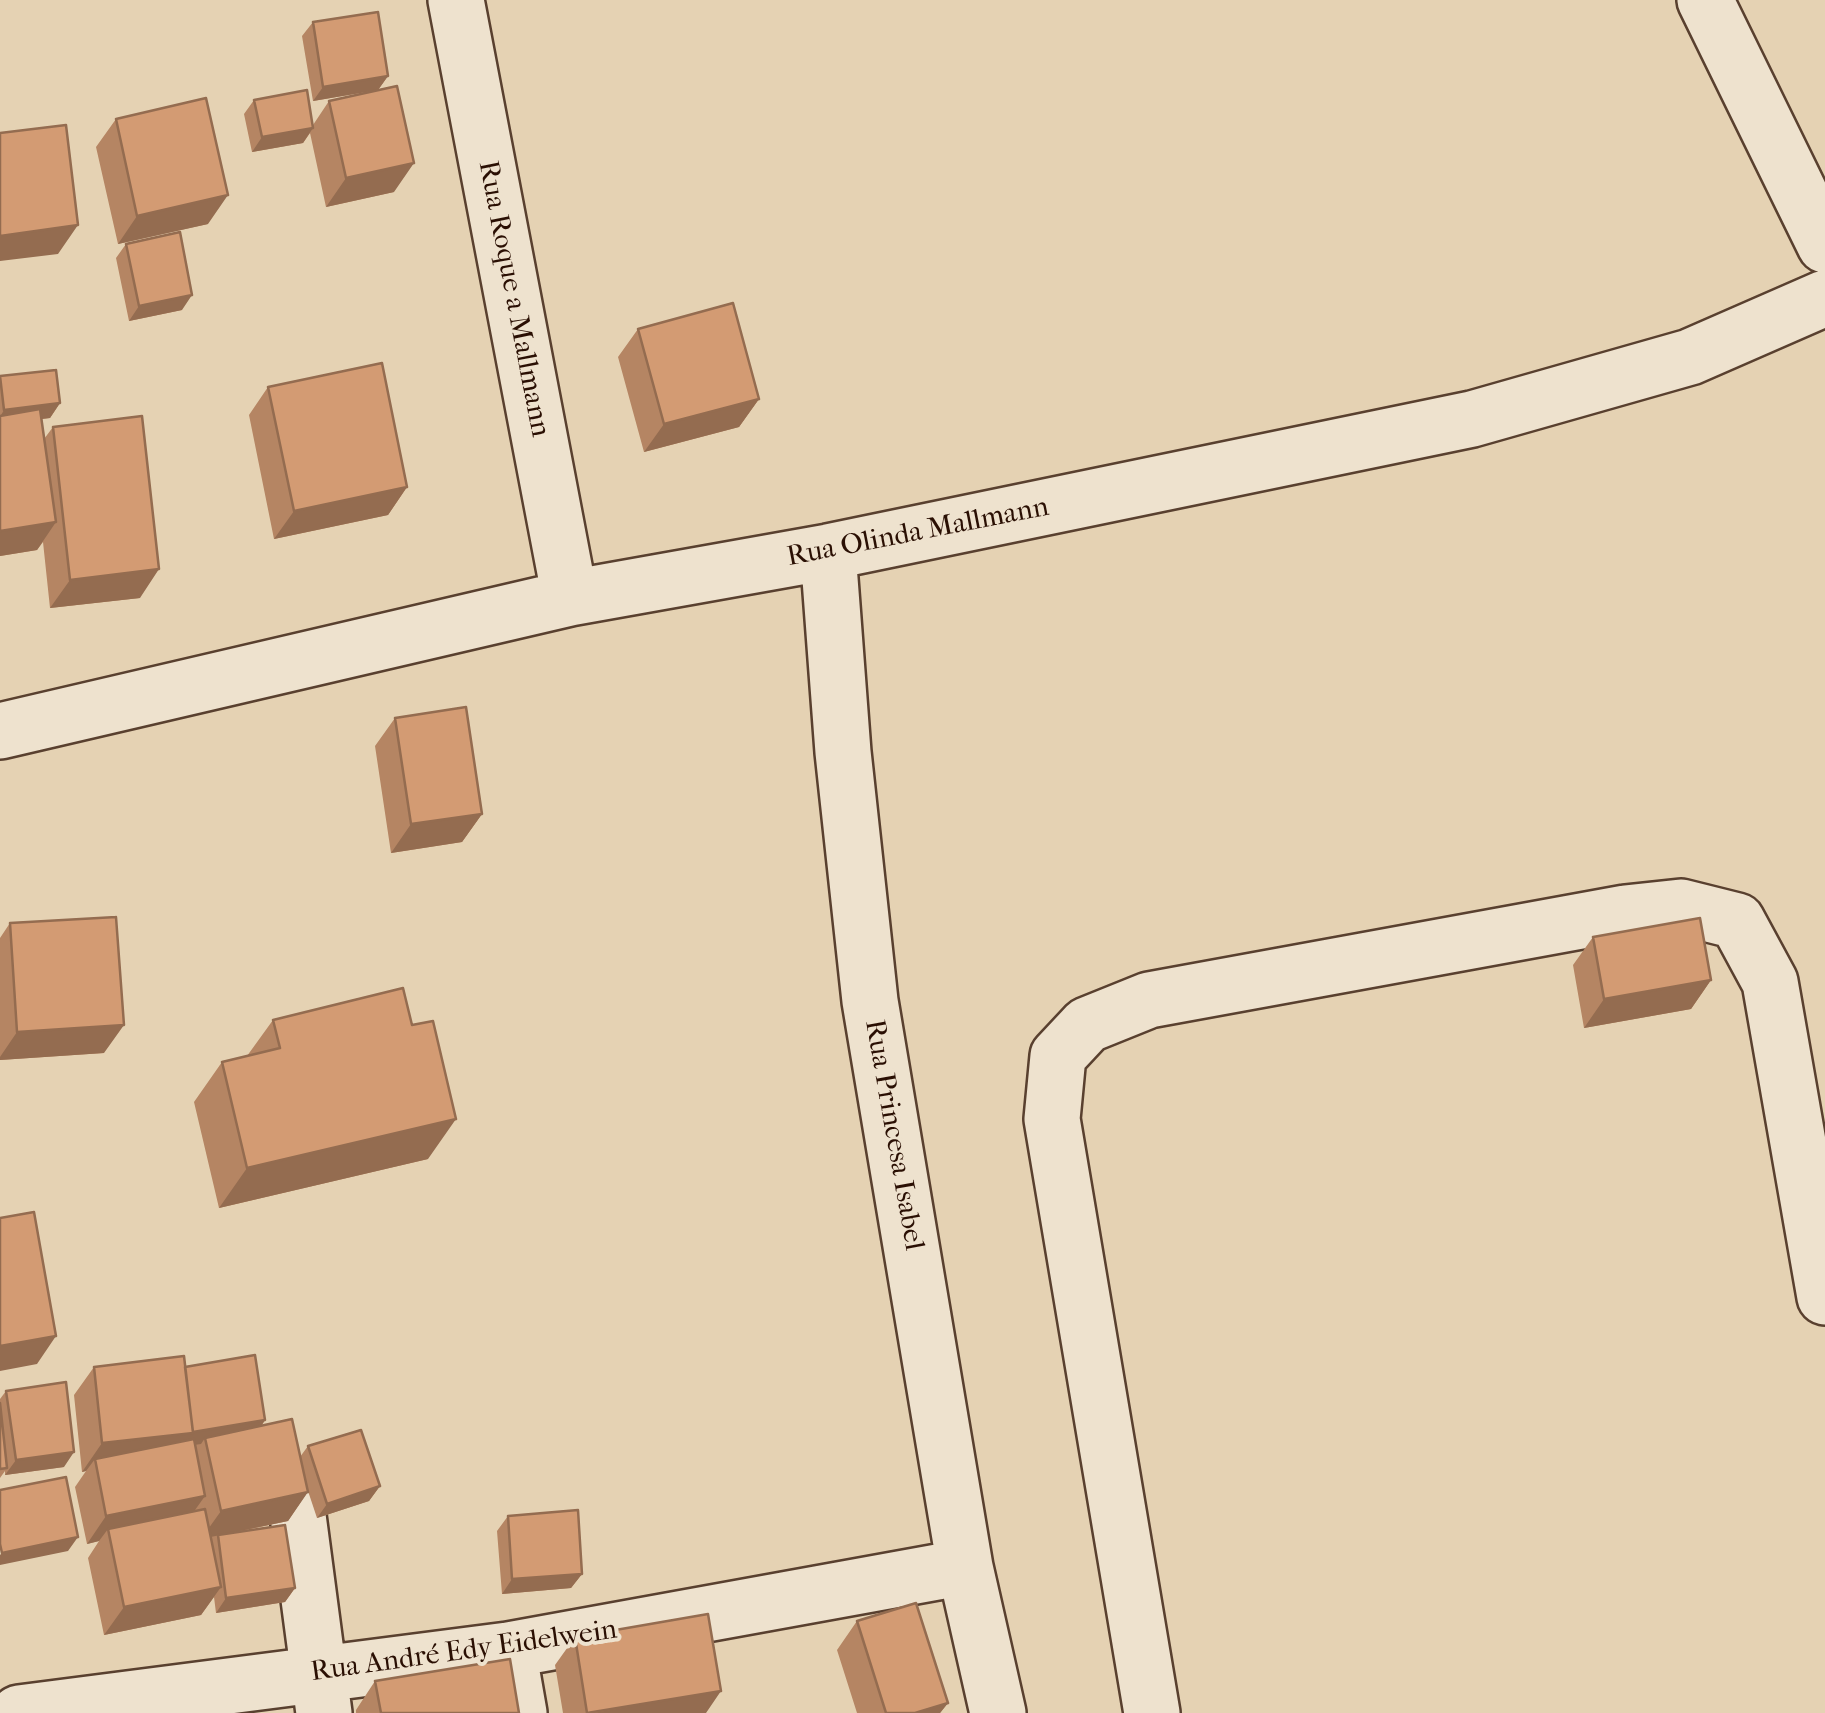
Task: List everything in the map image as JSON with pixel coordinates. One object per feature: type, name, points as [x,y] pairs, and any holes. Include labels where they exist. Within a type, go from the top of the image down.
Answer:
[{"type":"street","name":"Rua Roque a Mallmann","points":[[456,0],[570,598]]},
{"type":"street","points":[[1705,0],[1825,245]]},
{"type":"street","name":"Rua Olinda Mallmann","points":[[0,732],[570,598],[828,552],[1472,419],[1690,356],[1825,298]]},
{"type":"street","name":"Rua Princesa Isabel","points":[[828,552],[843,752],[870,1001],[965,1567],[998,1713]]},
{"type":"street","points":[[1152,1713],[1052,1118],[1058,1056],[1087,1025],[1149,1000],[1626,913],[1681,907],[1738,921],[1770,982],[1825,1297]]},
{"type":"street","points":[[296,1508],[321,1694]]},
{"type":"street","name":"Rua André Edy Eidelwein","points":[[19,1713],[321,1694],[508,1650],[965,1567]]},
{"type":"street","points":[[508,1650],[520,1713]]},
{"type":"building","points":[[378,12],[388,76],[323,87],[313,22]]},
{"type":"building","points":[[397,86],[414,163],[346,178],[329,101]]},
{"type":"building","points":[[307,90],[313,128],[262,137],[254,100]]},
{"type":"building","points":[[206,98],[228,195],[137,216],[116,119]]},
{"type":"building","points":[[66,125],[78,225],[0,236],[0,133]]},
{"type":"building","points":[[180,232],[192,295],[139,306],[126,244]]},
{"type":"building","points":[[733,303],[759,399],[664,424],[638,329]]},
{"type":"building","points":[[382,363],[407,487],[294,511],[268,387]]},
{"type":"building","points":[[56,370],[60,403],[4,410],[0,376]]},
{"type":"building","points":[[40,409],[56,522],[0,531],[0,416]]},
{"type":"building","points":[[142,416],[159,569],[70,580],[53,427]]},
{"type":"building","points":[[466,707],[482,814],[411,824],[395,718]]},
{"type":"building","points":[[116,917],[124,1025],[17,1032],[10,923]]},
{"type":"building","points":[[1700,918],[1711,980],[1604,999],[1593,937]]},
{"type":"building","points":[[403,988],[412,1025],[433,1021],[456,1119],[247,1168],[222,1062],[280,1048],[273,1020]]},
{"type":"building","points":[[34,1212],[56,1336],[0,1346],[0,1218]]},
{"type":"building","points":[[255,1355],[265,1420],[193,1432],[185,1367]]},
{"type":"building","points":[[184,1356],[193,1433],[102,1443],[94,1367]]},
{"type":"building","points":[[66,1382],[74,1452],[16,1460],[6,1391]]},
{"type":"building","points":[[0,1403],[7,1468],[0,1469]]},
{"type":"building","points":[[292,1419],[308,1492],[221,1511],[205,1438]]},
{"type":"building","points":[[361,1430],[380,1486],[327,1504],[308,1446]]},
{"type":"building","points":[[194,1439],[205,1496],[106,1516],[95,1459]]},
{"type":"building","points":[[66,1477],[78,1537],[2,1553],[0,1490]]},
{"type":"building","points":[[205,1509],[221,1587],[124,1607],[108,1529]]},
{"type":"building","points":[[578,1510],[582,1574],[512,1579],[508,1516]]},
{"type":"building","points":[[285,1525],[295,1588],[226,1598],[218,1535]]},
{"type":"building","points":[[916,1603],[948,1703],[915,1713],[886,1713],[857,1621]]},
{"type":"building","points":[[708,1614],[721,1691],[587,1713],[575,1637]]},
{"type":"building","points":[[510,1659],[519,1713],[381,1713],[375,1681]]}]
